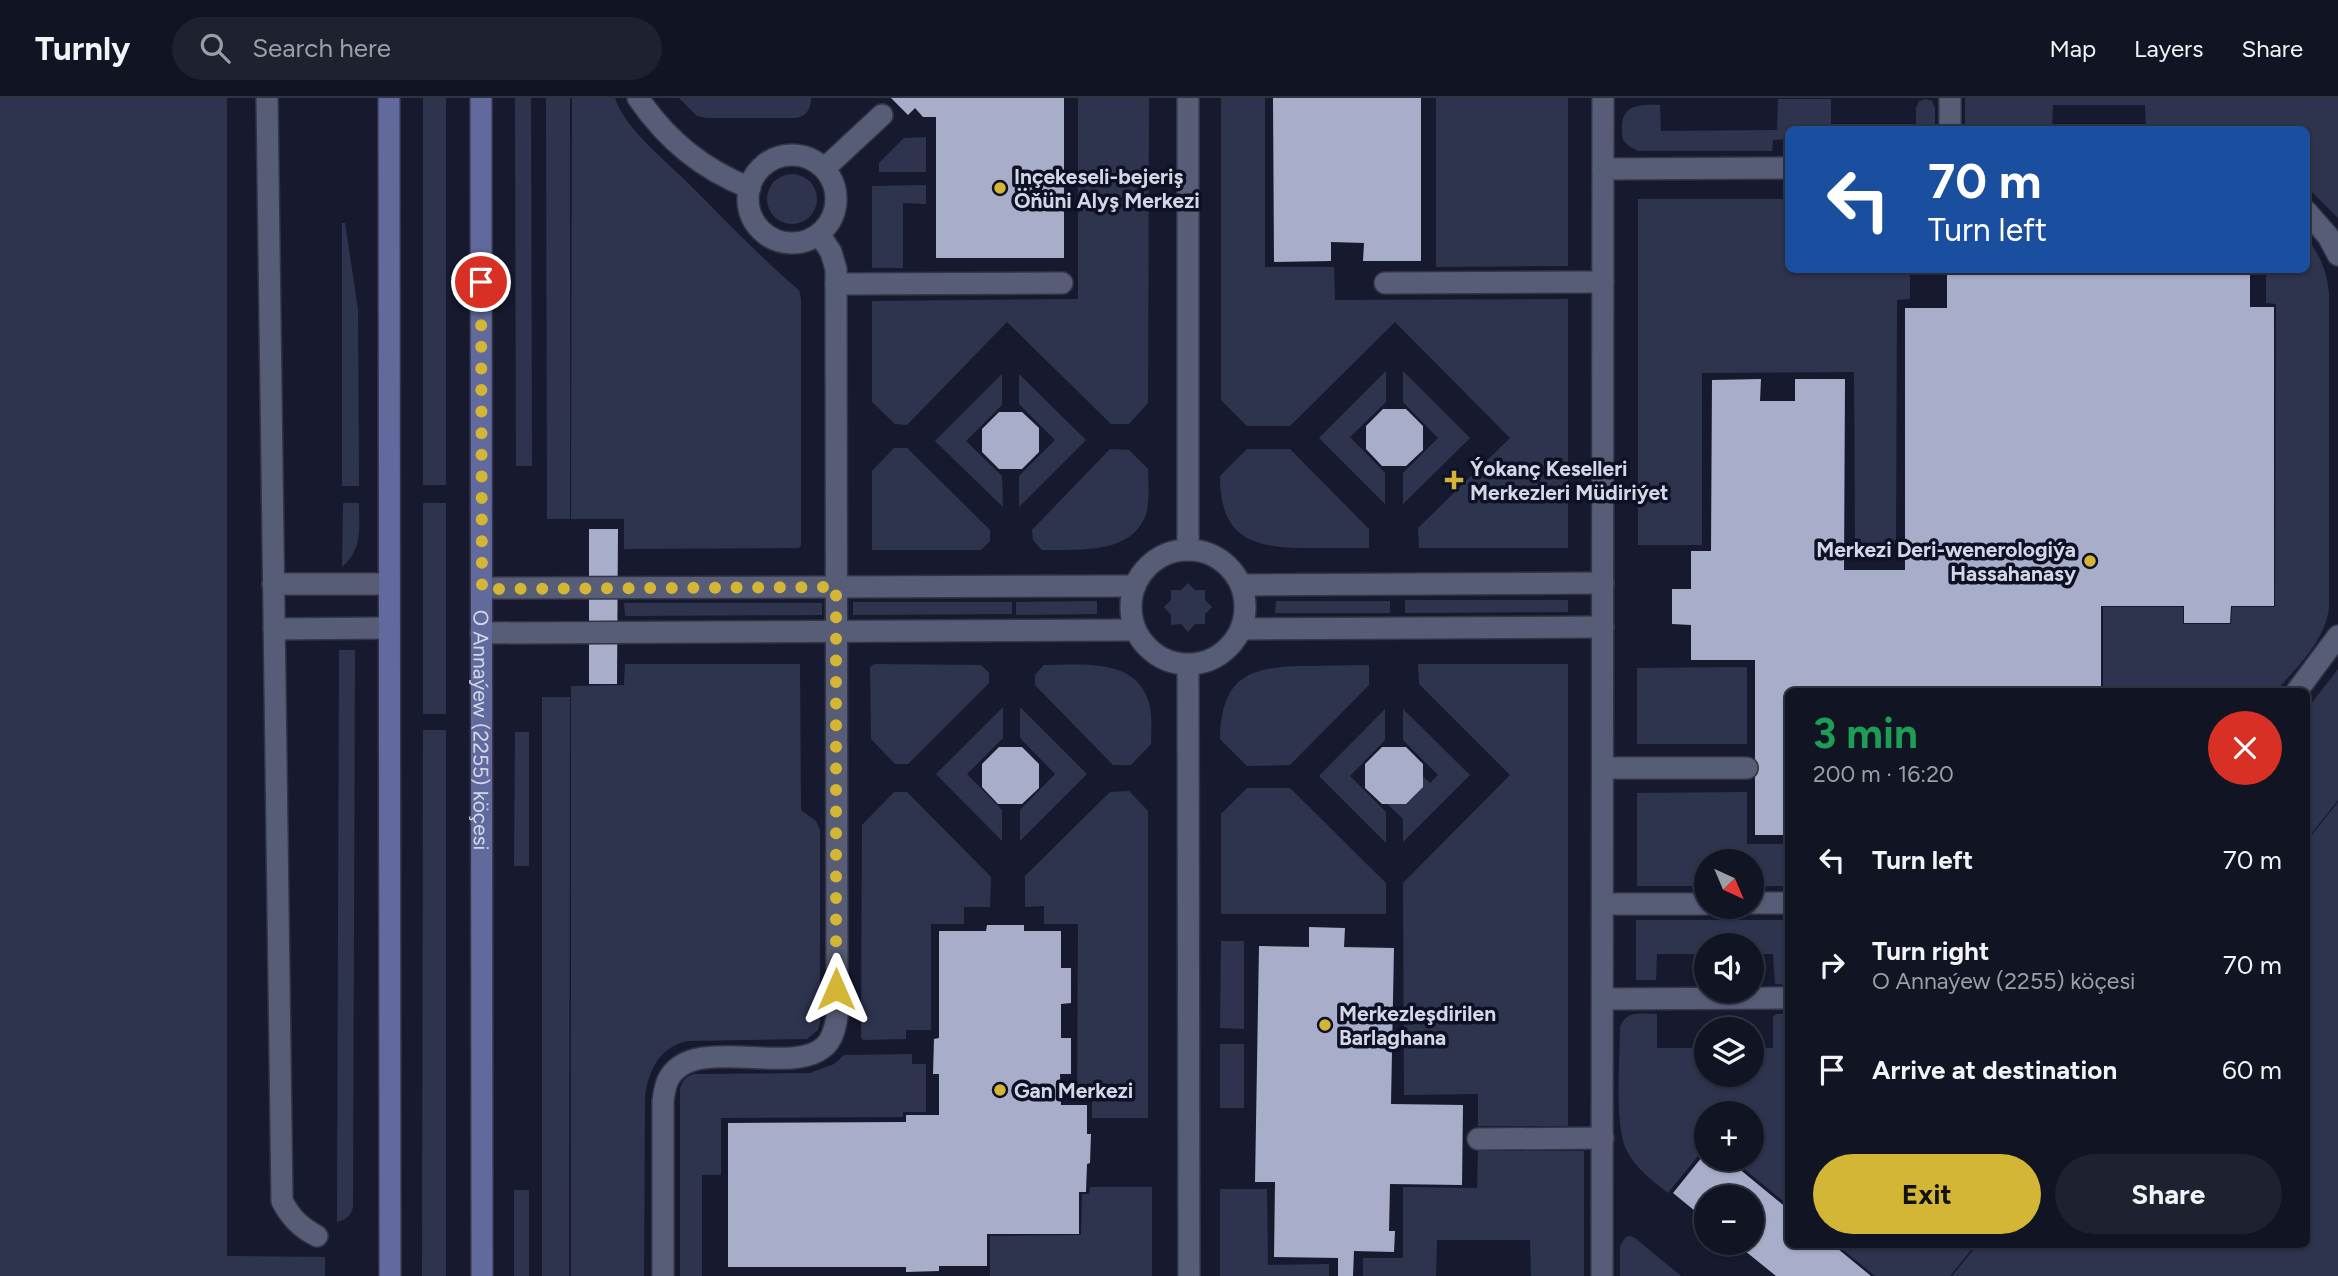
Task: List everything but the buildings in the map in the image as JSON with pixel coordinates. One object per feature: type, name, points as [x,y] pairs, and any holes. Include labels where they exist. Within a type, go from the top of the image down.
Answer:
[{"type":"main road","points":[[389,98],[390,1276]]},
{"type":"main road","name":"O Annaýew (2255) köçesi","points":[[481,98],[482,1276]]},
{"type":"lane","points":[[267,98],[282,1201],[290,1217],[303,1229],[317,1236]]},
{"type":"lane","points":[[638,98],[650,117],[670,139],[693,158],[750,188]]},
{"type":"lane","points":[[1188,98],[1188,550]]},
{"type":"lane","points":[[1602,1276],[1603,98]]},
{"type":"lane","points":[[1950,98],[1950,126]]},
{"type":"lane","points":[[825,169],[882,115]]},
{"type":"lane","points":[[800,155],[814,160],[825,169],[833,181],[837,195],[835,210],[829,223],[819,234],[806,241],[792,243],[778,241],[765,234],[755,223],[749,210],[748,195],[760,168],[771,159],[800,155]]},
{"type":"lane","points":[[1603,169],[1785,168]]},
{"type":"lane","points":[[2310,216],[2328,236],[2338,256]]},
{"type":"lane","points":[[663,1276],[663,1101],[667,1080],[681,1066],[705,1058],[805,1056],[825,1046],[834,1029],[836,1017],[836,269],[831,252],[819,234]]},
{"type":"lane","points":[[1385,283],[1603,282]]},
{"type":"lane","points":[[836,284],[1062,284]]},
{"type":"lane","points":[[1174,551],[1202,551],[1215,556],[1226,564],[1241,585],[1246,614],[1241,629],[1226,650],[1215,658],[1188,665],[1161,659],[1150,650],[1135,630],[1131,601],[1140,575],[1150,564],[1174,551]]},
{"type":"lane","points":[[1241,585],[1603,583]]},
{"type":"lane","points":[[273,584],[389,584]]},
{"type":"lane","points":[[482,589],[1135,586]]},
{"type":"lane","points":[[1241,629],[1603,627]]},
{"type":"lane","points":[[274,629],[389,628]]},
{"type":"lane","points":[[481,633],[1135,630]]},
{"type":"lane","points":[[2299,688],[2338,636]]},
{"type":"lane","points":[[1188,665],[1189,1276]]},
{"type":"lane","points":[[1602,768],[1747,768]]},
{"type":"lane","points":[[1764,904],[1785,903]]},
{"type":"lane","points":[[1603,904],[1694,904]]},
{"type":"lane","points":[[1603,999],[1785,998]]},
{"type":"lane","points":[[1478,1139],[1603,1138]]},
{"type":"shaded area","points":[[0,98],[227,98],[227,1256],[325,1257],[325,1276],[0,1276]]},
{"type":"shaded area","points":[[423,98],[446,98],[446,485],[423,485]]},
{"type":"shaded area","points":[[515,98],[531,98],[532,466],[516,466]]},
{"type":"shaded area","points":[[546,98],[570,98],[570,519],[547,519]]},
{"type":"shaded area","points":[[572,98],[615,98],[620,110],[647,144],[799,290],[799,548],[624,549],[624,519],[571,519]]},
{"type":"shaded area","points":[[679,98],[811,98],[808,111],[796,118],[707,118],[697,116]]},
{"type":"shaded area","points":[[1078,98],[1149,98],[1148,403],[1129,424],[1111,424],[1007,322],[907,425],[895,424],[872,402],[872,301],[1078,299]]},
{"type":"shaded area","points":[[1221,98],[1265,98],[1265,267],[1334,267],[1335,300],[1568,299],[1568,548],[1419,548],[1418,528],[1510,438],[1395,322],[1290,426],[1247,426],[1221,400]]},
{"type":"shaded area","points":[[1436,98],[1568,98],[1568,266],[1436,267]]},
{"type":"shaded area","points":[[1965,98],[2338,98],[2338,218],[2310,190],[2310,126],[2146,126],[2145,105],[2053,105],[2052,126],[1965,126]]},
{"type":"shaded area","points":[[1778,99],[1831,99],[1831,126],[1785,126],[1785,139],[1773,140],[1772,151],[1638,151],[1623,140],[1622,129],[1625,114],[1629,110],[1642,105],[1660,105],[1661,131],[1777,130]]},
{"type":"shaded area","points":[[1919,101],[1932,101],[1935,108],[1935,126],[1916,126],[1916,108]]},
{"type":"shaded area","points":[[926,137],[926,172],[879,172],[879,163],[904,138]]},
{"type":"shaded area","points":[[792,174],[810,181],[817,199],[810,217],[792,224],[774,217],[767,199],[774,181]]},
{"type":"shaded area","points":[[926,185],[926,204],[903,203],[903,268],[872,268],[872,186]]},
{"type":"shaded area","points":[[1638,199],[1785,199],[1785,273],[1910,273],[1910,299],[1897,300],[1896,544],[1855,544],[1854,372],[1702,373],[1702,545],[1638,545]]},
{"type":"shaded area","points":[[342,223],[345,223],[358,309],[359,486],[342,486]]},
{"type":"shaded area","points":[[2310,242],[2322,264],[2329,293],[2329,607],[2322,631],[2301,663],[2279,688],[2103,688],[2103,607],[2183,607],[2183,624],[2231,624],[2232,607],[2275,607],[2276,304],[2266,303],[2266,273],[2310,273]]},
{"type":"shaded area","points":[[1386,371],[1386,402],[1350,437],[1385,473],[1385,504],[1319,438]]},
{"type":"shaded area","points":[[1403,371],[1470,438],[1403,504],[1403,473],[1438,438],[1403,402]]},
{"type":"shaded area","points":[[1002,374],[1002,405],[966,441],[1002,476],[1003,507],[935,441]]},
{"type":"shaded area","points":[[1019,374],[1086,440],[1019,507],[1019,476],[1055,440],[1019,404]]},
{"type":"shaded area","points":[[894,448],[907,448],[990,530],[990,541],[981,550],[872,550],[872,471]]},
{"type":"shaded area","points":[[1110,449],[1129,450],[1148,469],[1147,509],[1139,528],[1116,544],[1086,549],[1042,550],[1033,540],[1032,530]]},
{"type":"shaded area","points":[[1247,449],[1290,449],[1369,529],[1369,548],[1289,548],[1257,542],[1244,536],[1226,514],[1220,476]]},
{"type":"shaded area","points":[[343,503],[359,503],[359,521],[357,545],[342,567]]},
{"type":"shaded area","points":[[423,503],[446,503],[446,714],[423,714]]},
{"type":"shaded area","points":[[1188,583],[1195,590],[1205,590],[1205,600],[1212,607],[1205,614],[1205,624],[1195,624],[1188,632],[1181,624],[1171,625],[1171,615],[1164,607],[1171,600],[1171,590],[1181,590]]},
{"type":"shaded area","points":[[1405,600],[1568,600],[1568,612],[1405,613]]},
{"type":"shaded area","points":[[1097,601],[1097,614],[1016,615],[1016,602]]},
{"type":"shaded area","points":[[1276,601],[1390,601],[1390,613],[1275,613]]},
{"type":"shaded area","points":[[853,602],[1012,602],[1012,614],[853,615]]},
{"type":"shaded area","points":[[624,603],[822,603],[822,615],[625,616]]},
{"type":"shaded area","points":[[339,650],[355,650],[353,1206],[348,1217],[337,1222]]},
{"type":"shaded area","points":[[625,664],[800,664],[801,810],[816,821],[820,830],[820,1023],[818,1030],[807,1039],[688,1041],[663,1054],[649,1077],[645,1096],[644,1276],[571,1276],[571,686],[624,685]]},
{"type":"shaded area","points":[[874,664],[981,665],[989,673],[989,683],[908,764],[895,764],[871,739],[870,667]]},
{"type":"shaded area","points":[[1418,664],[1568,664],[1568,1126],[1478,1126],[1478,1094],[1404,1095],[1403,883],[1510,775],[1419,684]]},
{"type":"shaded area","points":[[1044,665],[1104,666],[1131,676],[1141,686],[1150,705],[1151,744],[1131,765],[1113,765],[1035,685],[1035,675]]},
{"type":"shaded area","points":[[1369,665],[1369,685],[1290,765],[1247,766],[1220,739],[1226,700],[1243,678],[1271,668],[1289,666]]},
{"type":"shaded area","points":[[1747,667],[1747,744],[1637,744],[1637,668]]},
{"type":"shaded area","points":[[2338,669],[2338,800],[2310,835],[2310,705]]},
{"type":"shaded area","points":[[542,697],[570,697],[569,1276],[542,1276]]},
{"type":"shaded area","points":[[1003,707],[1003,738],[967,774],[1002,810],[1002,841],[936,774]]},
{"type":"shaded area","points":[[1020,707],[1087,774],[1020,841],[1020,810],[1055,774],[1020,738]]},
{"type":"shaded area","points":[[1385,709],[1385,740],[1350,776],[1386,812],[1386,843],[1319,776]]},
{"type":"shaded area","points":[[1403,709],[1470,775],[1403,842],[1403,819],[1370,787],[1402,756],[1430,783],[1438,775],[1403,740]]},
{"type":"shaded area","points":[[423,730],[446,730],[446,1276],[422,1276]]},
{"type":"shaded area","points":[[515,732],[529,732],[529,866],[514,866]]},
{"type":"shaded area","points":[[1247,788],[1290,788],[1386,883],[1386,914],[1221,914],[1221,814]]},
{"type":"shaded area","points":[[1129,791],[1148,811],[1148,1118],[1092,1118],[1092,1098],[1077,1098],[1078,924],[1044,924],[1044,906],[1025,907],[1025,876],[1110,792]]},
{"type":"shaded area","points":[[894,792],[907,792],[991,877],[990,907],[964,907],[964,924],[931,924],[931,1030],[906,1030],[906,1039],[863,1040],[862,825]]},
{"type":"shaded area","points":[[1747,792],[1747,844],[1785,844],[1785,886],[1764,886],[1764,849],[1694,849],[1694,886],[1637,886],[1637,793]]},
{"type":"shaded area","points":[[2338,802],[2338,1276],[1952,1276],[1975,1248],[2310,1248],[2310,837]]},
{"type":"shaded area","points":[[1636,920],[1785,920],[1785,985],[1775,984],[1773,954],[1764,954],[1764,933],[1694,933],[1694,954],[1657,954],[1656,980],[1636,980]]},
{"type":"shaded area","points":[[1221,941],[1244,941],[1244,1029],[1220,1028]]},
{"type":"shaded area","points":[[1657,1014],[1657,1048],[1694,1048],[1694,1087],[1764,1087],[1764,1048],[1773,1048],[1773,1017],[1776,1014],[1785,1014],[1785,1203],[1747,1171],[1764,1171],[1764,1101],[1694,1101],[1694,1161],[1668,1193],[1635,1163],[1627,1151],[1620,1126],[1620,1028],[1622,1022],[1630,1016]]},
{"type":"shaded area","points":[[1220,1044],[1244,1044],[1244,1108],[1220,1108]]},
{"type":"shaded area","points":[[912,1054],[912,1064],[926,1064],[926,1112],[903,1112],[903,1117],[721,1118],[721,1175],[702,1175],[702,1276],[680,1276],[680,1090],[686,1078],[694,1074],[810,1073],[834,1064],[844,1055]]},
{"type":"shaded area","points":[[1478,1151],[1584,1151],[1584,1276],[1531,1276],[1530,1240],[1437,1240],[1436,1276],[1363,1276],[1363,1258],[1403,1258],[1403,1187],[1477,1188]]},
{"type":"shaded area","points":[[1090,1187],[1152,1187],[1152,1276],[990,1276],[990,1236],[1081,1235],[1082,1194],[1089,1194]]},
{"type":"shaded area","points":[[1220,1189],[1267,1189],[1268,1265],[1329,1264],[1329,1276],[1220,1276]]},
{"type":"shaded area","points":[[514,1190],[529,1190],[529,1276],[514,1276]]},
{"type":"shaded area","points":[[1630,1236],[1681,1276],[1620,1276],[1620,1246],[1626,1237]]},
{"type":"shaded area","points":[[1841,1248],[1973,1248],[1950,1276],[1875,1276]]},
{"type":"place","name":"Inçekeseli-bejeriş Öňüni Alyş Merkezi","points":[[1000,188]]},
{"type":"place","name":"Ýokanç Keselleri Merkezleri Müdiriýet","points":[[1454,480]]},
{"type":"place","name":"Merkezi Deri-wenerologiýa Hassahanasy","points":[[2090,561]]},
{"type":"place","name":"Merkezleşdirilen Barlaghana","points":[[1325,1025]]},
{"type":"place","name":"Gan Merkezi","points":[[1000,1090]]},
{"type":"route","points":[[481,282],[482,589],[836,587],[836,989]]}]
